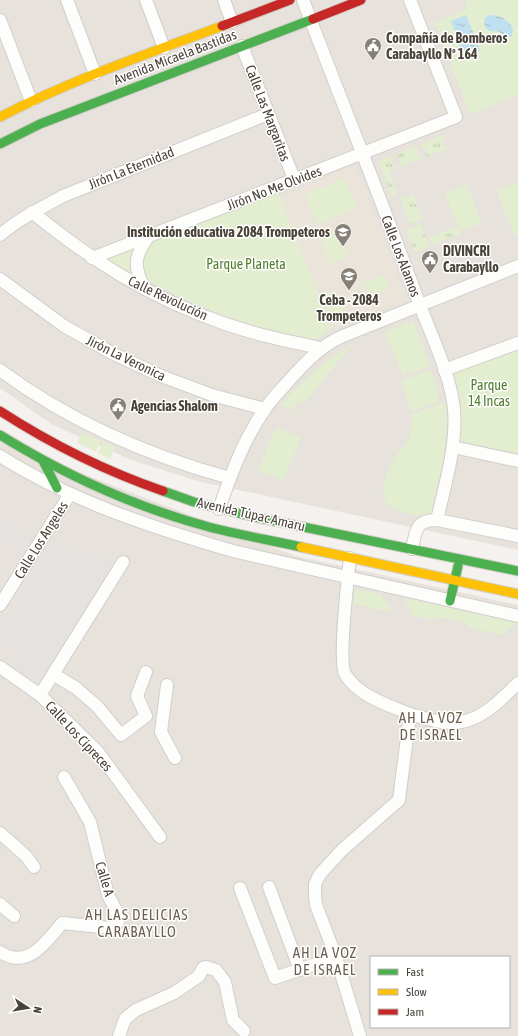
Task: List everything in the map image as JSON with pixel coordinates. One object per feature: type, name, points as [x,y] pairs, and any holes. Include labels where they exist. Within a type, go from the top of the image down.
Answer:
[{"type":"main road","name":"Avenida Micaela Bastidas","points":[[0,117],[31,101],[95,74],[290,0]]},
{"type":"main road","name":"Avenida Micaela Bastidas","points":[[0,144],[40,124],[361,0]]},
{"type":"main road","name":"Avenida Túpac Amaru","points":[[0,411],[34,432],[98,465],[162,491],[219,509],[518,571]]},
{"type":"main road","name":"Avenida Túpac Amaru","points":[[0,435],[43,461],[88,483],[191,522],[232,533],[518,594]]},
{"type":"main road","points":[[43,461],[57,488]]},
{"type":"main road","points":[[185,537],[191,522]]},
{"type":"main road","points":[[450,601],[459,559]]},
{"type":"street","points":[[67,0],[95,74]]},
{"type":"street","points":[[146,0],[164,48]]},
{"type":"street","points":[[224,0],[232,22]]},
{"type":"street","name":"Calle Los Alamos","points":[[303,0],[444,370],[451,395],[454,410],[453,447],[437,520]]},
{"type":"street","name":"Jirón No Me Olvides","points":[[92,258],[456,117],[410,0]]},
{"type":"street","points":[[0,20],[31,101]]},
{"type":"street","name":"Calle Las Margaritas","points":[[242,46],[294,180]]},
{"type":"street","name":"Jirón La Eternidad","points":[[0,235],[32,212],[63,196],[268,114]]},
{"type":"street","name":"Calle Revolución","points":[[32,212],[61,236],[92,258],[145,289],[182,307],[221,323],[270,338],[320,348]]},
{"type":"street","points":[[145,289],[139,278],[136,267],[137,258],[148,236]]},
{"type":"street","points":[[219,509],[245,443],[265,409],[320,348],[339,338],[419,304],[518,266]]},
{"type":"street","name":"Jirón La Veronica","points":[[0,279],[64,326],[112,353],[161,376],[205,392],[265,409]]},
{"type":"street","points":[[444,370],[518,343]]},
{"type":"street","points":[[0,370],[51,405],[123,442],[192,468],[230,478]]},
{"type":"street","points":[[453,447],[518,461]]},
{"type":"street","points":[[0,456],[70,494],[141,522],[185,537],[233,551],[518,616]]},
{"type":"street","name":"Calle Los Angeles","points":[[0,605],[70,494]]},
{"type":"street","points":[[412,549],[416,532],[420,525],[427,520],[437,520],[518,536]]},
{"type":"street","points":[[350,558],[343,650],[344,673],[356,687],[368,695],[410,714],[448,723],[466,721],[487,711],[518,683]]},
{"type":"street","points":[[40,695],[123,562]]},
{"type":"street","name":"Calle Los Cipreces","points":[[0,667],[40,695],[98,752],[160,837]]},
{"type":"street","points":[[53,674],[76,688],[97,706],[121,735],[146,716],[137,696],[146,672]]},
{"type":"street","points":[[167,685],[161,732],[175,758]]},
{"type":"street","points":[[360,1036],[336,957],[316,905],[315,884],[320,874],[342,850],[399,800],[410,714]]},
{"type":"street","name":"Calle A","points":[[0,952],[18,959],[29,956],[48,940],[62,923],[111,928],[118,922],[116,910],[108,895],[90,822],[64,777]]},
{"type":"street","points":[[0,833],[26,856],[34,867]]},
{"type":"street","points":[[269,887],[300,970]]},
{"type":"street","points":[[240,888],[275,978],[336,957]]},
{"type":"street","points":[[0,904],[14,916]]},
{"type":"street","points":[[118,1036],[125,1019],[136,1010],[174,993],[199,976],[203,968],[206,966],[216,970],[225,982],[233,1020],[244,1031]]},
{"type":"shaded area","points":[[0,0],[518,0],[518,550],[201,482],[131,460],[51,424],[0,388]]},
{"type":"shaded area","name":"Institución educativa 2084 Trompeteros","points":[[355,166],[407,299],[332,329],[280,196]]},
{"type":"shaded area","points":[[0,442],[296,556],[518,605],[518,1036],[0,1036]]},
{"type":"shaded area","points":[[0,515],[30,537],[24,551],[0,538]]},
{"type":"shaded area","points":[[54,542],[117,562],[39,687],[10,666],[18,652],[0,641],[0,628]]},
{"type":"green space","points":[[465,0],[517,0],[518,3],[518,95],[470,114],[435,23],[467,9]]},
{"type":"green space","points":[[443,135],[445,139],[442,140],[444,146],[447,145],[448,148],[426,157],[425,153],[427,152],[425,147],[423,148],[421,144]]},
{"type":"green space","points":[[417,146],[419,149],[416,150],[418,155],[421,155],[422,158],[400,167],[399,163],[401,162],[399,157],[397,158],[396,154]]},
{"type":"green space","points":[[392,156],[393,159],[391,161],[393,166],[395,165],[397,168],[389,172],[397,194],[392,196],[379,161]]},
{"type":"green space","points":[[345,178],[357,208],[317,224],[305,194]]},
{"type":"green space","points":[[518,182],[518,234],[514,235],[496,190]]},
{"type":"green space","points":[[467,184],[482,223],[460,231],[445,193]]},
{"type":"green space","name":"Parque Planeta","points":[[278,192],[332,329],[313,341],[279,332],[246,323],[204,308],[146,279],[141,268],[145,249],[152,241]]},
{"type":"green space","points":[[413,194],[423,220],[410,225],[400,199]]},
{"type":"green space","points":[[421,224],[429,246],[415,252],[406,230]]},
{"type":"green space","points":[[457,226],[460,234],[432,245],[429,237]]},
{"type":"green space","points":[[337,230],[348,256],[330,264],[320,237]]},
{"type":"green space","points":[[135,246],[129,263],[131,277],[100,260]]},
{"type":"green space","points":[[384,275],[390,289],[369,297],[364,283]]},
{"type":"green space","points":[[336,290],[345,314],[330,320],[320,296]]},
{"type":"green space","points":[[413,321],[430,365],[403,376],[385,332]]},
{"type":"green space","points":[[352,345],[304,404],[298,401],[291,411],[281,404],[314,372]]},
{"type":"green space","name":"Parque 14 Incas","points":[[518,349],[518,456],[460,445],[460,399],[453,373]]},
{"type":"green space","points":[[431,370],[437,387],[439,402],[411,412],[401,381]]},
{"type":"green space","points":[[445,402],[445,445],[430,516],[399,511],[391,507],[386,501],[383,494],[383,486],[388,471],[396,456],[410,436],[412,414]]},
{"type":"green space","points":[[276,427],[301,438],[283,481],[258,470]]},
{"type":"green space","points":[[82,432],[101,441],[96,452],[77,443]]},
{"type":"green space","points":[[103,442],[115,447],[110,459],[98,453]]},
{"type":"green space","points":[[355,589],[381,594],[392,612],[353,604]]},
{"type":"green space","points":[[404,598],[518,623],[502,635],[471,628],[465,622],[441,617],[433,620],[413,616]]},
{"type":"water","points":[[466,15],[480,50],[464,56],[451,21]]},
{"type":"water","points":[[490,15],[501,17],[507,21],[513,29],[512,36],[507,38],[498,31],[487,29],[484,22],[485,18]]},
{"type":"traffic: fast","points":[[0,144],[40,124],[313,19]]},
{"type":"traffic: fast","points":[[0,435],[75,476],[127,500],[181,519],[220,530],[301,547]]},
{"type":"traffic: fast","points":[[43,461],[57,488]]},
{"type":"traffic: fast","points":[[163,491],[194,502],[250,516],[518,571]]},
{"type":"traffic: fast","points":[[450,601],[458,566]]},
{"type":"traffic: slow","points":[[0,117],[82,79],[222,26]]},
{"type":"traffic: slow","points":[[301,547],[518,594]]},
{"type":"traffic: jam","points":[[222,26],[290,0]]},
{"type":"traffic: jam","points":[[313,19],[361,0]]},
{"type":"traffic: jam","points":[[0,411],[39,435],[99,466],[163,491]]},
{"type":"place","name":"Compañía de Bomberos Carabayllo Nº 164","points":[[373,61]]},
{"type":"place","name":"Institución educativa 2084 Trompeteros","points":[[343,247]]},
{"type":"place","name":"DIVINCRI Carabayllo","points":[[430,274]]},
{"type":"place","name":"Ceba - 2084 Trompeteros","points":[[349,291]]},
{"type":"place","name":"Agencias Shalom","points":[[118,421]]},
{"type":"district","name":"AH LA VOZ DE ISRAEL","points":[[431,726]]},
{"type":"district","name":"AH LAS DELICIAS CARABAYLLO","points":[[137,924]]},
{"type":"district","name":"AH LA VOZ DE ISRAEL","points":[[325,962]]}]
